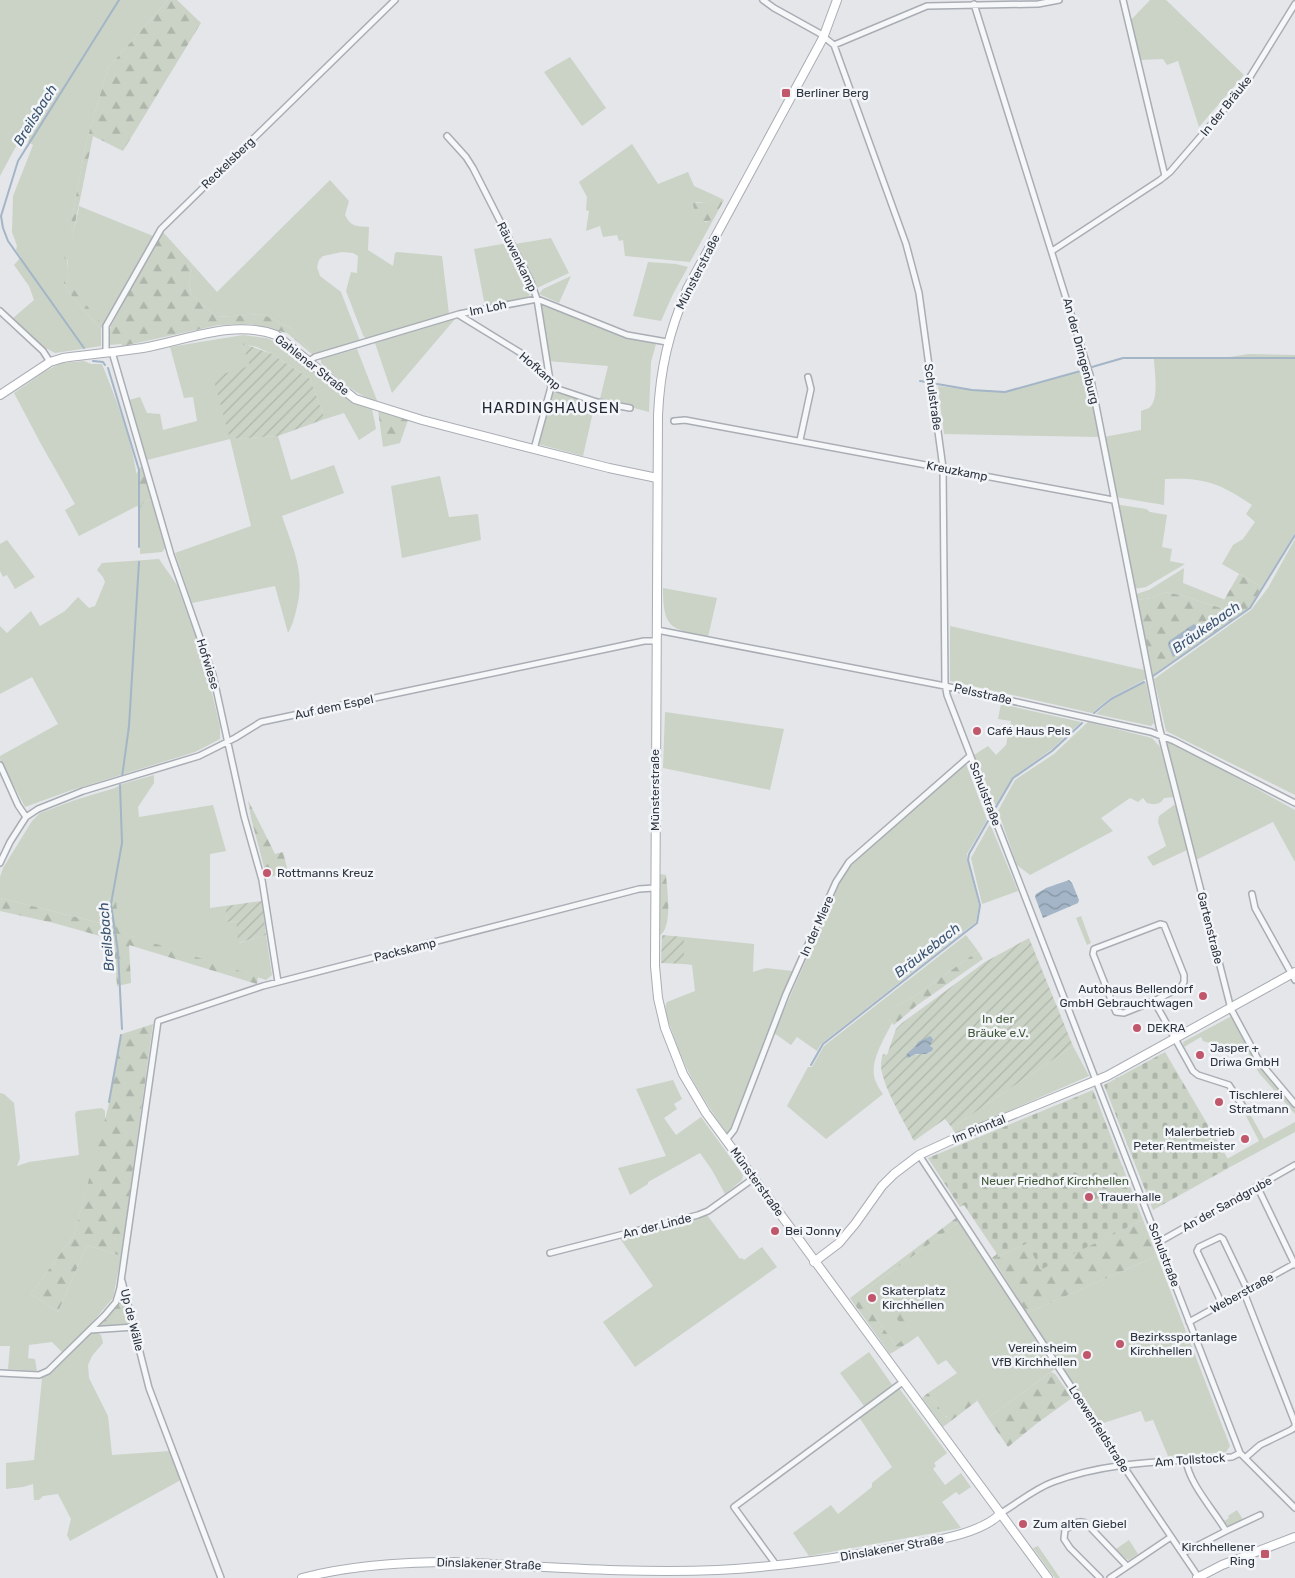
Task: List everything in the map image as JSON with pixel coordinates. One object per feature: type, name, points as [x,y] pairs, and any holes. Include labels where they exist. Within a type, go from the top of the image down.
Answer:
[{"type":"main road","name":"Münsterstraße","points":[[837,0],[823,38],[687,289],[667,342],[662,368],[659,394],[654,888],[654,966],[658,998],[665,1028],[683,1074],[706,1113],[1048,1578]]},
{"type":"main road","name":"Gahlener Straße","points":[[0,395],[50,362],[63,358],[109,353],[223,330],[248,328],[263,330],[276,335],[355,399],[422,420],[609,468],[658,478]]},
{"type":"main road","name":"Im Pinntal","points":[[814,1262],[839,1243],[882,1186],[919,1155],[1096,1081],[1294,976]]},
{"type":"main road","name":"Dinslakener Straße","points":[[302,1578],[342,1570],[390,1564],[438,1562],[656,1572],[778,1566],[843,1557],[947,1538],[972,1530],[989,1516],[1000,1513]]},
{"type":"main road","points":[[1198,1578],[1222,1565],[1295,1537]]},
{"type":"street","name":"Reckelsberg","points":[[109,353],[106,326],[161,229],[394,0]]},
{"type":"street","points":[[763,0],[819,33],[834,45],[927,6],[1038,4],[1059,0]]},
{"type":"street","points":[[1123,0],[1165,176]]},
{"type":"street","name":"An der Dringenburg","points":[[974,4],[1090,375],[1113,500],[1162,736]]},
{"type":"street","name":"In der Bräuke","points":[[1052,251],[1165,176],[1245,85],[1295,4]]},
{"type":"street","name":"Schulstraße","points":[[834,45],[906,244],[919,293],[943,468],[945,686],[970,756],[1240,1453],[1295,1508]]},
{"type":"street","name":"Räuwenkamp","points":[[447,136],[466,157],[473,168],[531,282],[537,299],[550,388],[534,449]]},
{"type":"street","points":[[537,299],[627,334],[667,342]]},
{"type":"street","name":"Im Loh","points":[[308,361],[315,357],[459,314],[537,299]]},
{"type":"street","points":[[0,310],[43,351],[50,362]]},
{"type":"street","name":"Hofkamp","points":[[459,314],[524,355],[558,389],[597,402],[630,408]]},
{"type":"street","name":"Hofwiese","points":[[109,353],[171,555],[213,674],[244,816],[262,880],[278,982]]},
{"type":"street","points":[[800,440],[811,388],[808,377]]},
{"type":"street","name":"Kreuzkamp","points":[[674,421],[685,420],[800,440],[1113,500]]},
{"type":"street","name":"Pelsstraße","points":[[657,630],[945,686],[1162,736],[1295,803]]},
{"type":"street","name":"Auf dem Espel","points":[[0,863],[10,842],[26,817],[38,809],[58,800],[199,756],[228,742],[261,722],[644,641],[656,641]]},
{"type":"street","name":"Gartenstraße","points":[[1162,736],[1231,1009],[1259,1061],[1295,1104]]},
{"type":"street","name":"In der Miere","points":[[726,1140],[734,1130],[786,994],[836,882],[849,862],[970,756]]},
{"type":"street","points":[[0,765],[18,805],[26,817]]},
{"type":"street","name":"Packskamp","points":[[158,1021],[278,982],[639,889],[654,888]]},
{"type":"street","points":[[1252,894],[1255,908],[1294,976]]},
{"type":"street","points":[[1163,924],[1184,975],[1184,982],[1181,987],[1154,1001],[1124,1013],[1116,1012],[1095,960],[1094,949],[1163,924]]},
{"type":"street","points":[[1154,1001],[1193,1071],[1198,1075],[1229,1085],[1244,1108]]},
{"type":"street","name":"Up de Wälle","points":[[158,1021],[121,1278],[149,1388],[221,1578]]},
{"type":"street","name":"Loewenfeldstraße","points":[[919,1155],[1198,1578]]},
{"type":"street","name":"An der Sandgrube","points":[[1159,1242],[1295,1166]]},
{"type":"street","name":"An der Linde","points":[[550,1253],[698,1215],[708,1211],[754,1178]]},
{"type":"street","points":[[1257,1186],[1295,1264]]},
{"type":"street","points":[[1222,1304],[1197,1253],[1199,1247],[1221,1237],[1246,1287],[1245,1296],[1295,1424],[1291,1430],[1260,1445],[1244,1458]]},
{"type":"street","name":"Weberstraße","points":[[1190,1322],[1295,1264]]},
{"type":"street","points":[[0,1373],[44,1374],[116,1302],[121,1278]]},
{"type":"street","points":[[90,1330],[134,1327]]},
{"type":"street","points":[[778,1566],[734,1507],[904,1381]]},
{"type":"street","name":"Am Tollstock","points":[[1000,1513],[1053,1482],[1122,1464],[1232,1457],[1240,1453]]},
{"type":"street","points":[[1186,1460],[1187,1469],[1196,1485],[1226,1531]]},
{"type":"street","points":[[1183,1553],[1260,1515]]},
{"type":"street","points":[[1100,1578],[1070,1548],[1064,1539],[1065,1530],[1078,1522],[1083,1521],[1087,1524],[1127,1566]]},
{"type":"street","points":[[1110,1578],[1171,1537]]},
{"type":"green space","points":[[0,0],[168,0],[108,68],[86,143],[70,229],[64,284],[73,298],[101,329],[101,346],[55,353],[42,346],[12,319],[34,300],[29,286],[14,265],[21,257],[16,250],[17,246],[12,232],[13,196],[33,145],[21,137],[0,176]]},
{"type":"green space","points":[[168,0],[177,0],[201,23],[123,151],[93,136],[67,263],[68,280],[103,325],[101,329],[73,298],[64,284],[64,260],[86,143],[108,68]]},
{"type":"green space","points":[[1150,0],[1166,0],[1244,75],[1199,127],[1178,61],[1167,65],[1163,59],[1139,60],[1130,21]]},
{"type":"green space","points":[[570,57],[606,108],[582,126],[544,72]]},
{"type":"green space","points":[[632,144],[658,184],[688,172],[694,186],[716,196],[707,202],[696,202],[705,222],[713,220],[690,262],[625,256],[623,240],[619,241],[617,235],[603,237],[600,226],[586,231],[589,211],[586,210],[587,197],[579,182]]},
{"type":"green space","points":[[330,180],[349,201],[345,215],[349,222],[357,226],[369,227],[368,250],[393,266],[395,253],[397,252],[442,256],[449,314],[366,339],[346,291],[351,272],[357,273],[358,256],[353,253],[342,252],[323,256],[319,260],[317,267],[320,276],[341,292],[360,341],[314,356],[289,327],[262,314],[216,317],[191,294],[189,279],[193,265],[217,292]]},
{"type":"green space","points":[[716,196],[724,200],[713,220],[700,220],[696,216],[693,203],[707,202]]},
{"type":"green space","points":[[79,206],[153,236],[103,325],[78,297],[68,279],[69,252]]},
{"type":"green space","points":[[162,231],[193,265],[189,279],[191,294],[216,317],[262,314],[289,327],[314,356],[287,333],[251,324],[219,325],[123,346],[121,344],[110,345],[111,326]]},
{"type":"green space","points":[[551,238],[569,273],[537,288],[515,244]]},
{"type":"green space","points":[[508,243],[532,291],[528,297],[485,306],[474,249]]},
{"type":"green space","points":[[648,262],[688,267],[661,321],[633,316]]},
{"type":"green space","points":[[571,276],[559,303],[539,294],[543,289]]},
{"type":"green space","points":[[544,304],[617,335],[656,344],[651,362],[649,412],[600,399],[608,366],[548,361],[541,307]]},
{"type":"green space","points":[[455,319],[392,393],[375,343]]},
{"type":"green space","points":[[243,335],[266,338],[286,346],[354,401],[372,409],[376,429],[359,440],[344,413],[325,419],[310,379],[272,354],[257,347],[242,344],[251,366],[230,439],[147,460],[129,400],[140,397],[147,413],[160,414],[163,430],[197,421],[193,397],[184,398],[170,347]]},
{"type":"green space","points":[[242,343],[272,354],[310,379],[325,419],[278,436],[230,439],[213,377],[250,366]]},
{"type":"green space","points":[[357,349],[378,403],[348,386],[321,363],[321,359]]},
{"type":"green space","points":[[1249,354],[1295,355],[1295,533],[1262,587],[1222,564],[1233,545],[1243,539],[1255,522],[1246,514],[1252,505],[1221,487],[1191,479],[1165,479],[1164,505],[1116,497],[1104,437],[1141,430],[1141,411],[1149,408],[1154,398],[1156,384],[1154,358],[1223,358]]},
{"type":"green space","points":[[84,361],[91,364],[102,364],[117,404],[130,444],[136,471],[137,506],[79,536],[65,510],[75,504],[14,393],[44,372],[61,363]]},
{"type":"green space","points":[[1085,370],[1099,437],[944,434],[938,386],[1006,392]]},
{"type":"green space","points":[[556,390],[572,397],[595,403],[583,456],[538,444],[552,392]]},
{"type":"green space","points":[[378,410],[408,420],[400,443],[383,447]]},
{"type":"green space","points":[[278,436],[291,480],[334,465],[344,493],[282,516],[297,563],[300,585],[296,611],[288,633],[275,586],[192,603],[175,553],[251,526],[230,439]]},
{"type":"green space","points":[[142,465],[151,499],[143,503],[140,509],[137,506],[136,474]]},
{"type":"green space","points":[[440,476],[449,517],[478,514],[481,540],[402,558],[391,486]]},
{"type":"green space","points":[[151,499],[165,548],[162,552],[140,554],[140,509],[143,503]]},
{"type":"green space","points":[[1120,505],[1167,515],[1162,547],[1172,549],[1170,561],[1185,564],[1146,587],[1134,589],[1117,507]]},
{"type":"green space","points":[[1295,539],[1295,795],[1166,731],[1154,679],[1251,610],[1268,588]]},
{"type":"green space","points":[[7,540],[35,577],[15,589],[7,575],[3,577],[0,571],[0,544]]},
{"type":"green space","points":[[159,559],[177,585],[205,663],[220,727],[220,739],[195,752],[69,791],[25,807],[0,756],[58,724],[32,677],[0,694],[0,626],[7,633],[31,611],[40,626],[65,611],[78,597],[89,608],[95,606],[105,582],[97,570],[102,563]]},
{"type":"green space","points":[[1184,568],[1183,583],[1238,605],[1230,611],[1165,592],[1152,598],[1137,600],[1136,594],[1149,590]]},
{"type":"green space","points":[[1239,574],[1262,587],[1250,607],[1153,675],[1137,600],[1152,598],[1165,592],[1230,611],[1237,605],[1224,600]]},
{"type":"green space","points":[[663,588],[717,598],[708,637],[685,632],[672,625],[667,619],[665,612]]},
{"type":"green space","points":[[950,626],[1144,670],[1146,679],[1110,698],[1092,713],[950,681]]},
{"type":"green space","points":[[1146,682],[1154,723],[1151,726],[1096,714],[1111,700]]},
{"type":"green space","points":[[1001,704],[1081,722],[1052,749],[1013,777],[996,806],[974,755],[988,746],[996,755],[1006,745],[1011,721],[998,719]]},
{"type":"green space","points":[[665,712],[784,729],[770,790],[663,768]]},
{"type":"green space","points":[[1088,722],[1152,738],[1160,747],[1174,797],[1164,798],[1161,802],[1154,804],[1147,803],[1143,798],[1138,802],[1130,798],[1101,818],[1113,831],[1030,875],[1017,865],[998,811],[1015,780],[1054,754]]},
{"type":"green space","points":[[1168,743],[1212,764],[1295,810],[1295,862],[1273,822],[1196,860],[1166,746]]},
{"type":"green space","points":[[964,762],[987,820],[967,854],[979,905],[976,922],[821,1044],[817,1051],[797,1037],[791,1045],[774,1033],[842,878],[855,861]]},
{"type":"green space","points":[[154,775],[154,783],[138,807],[139,817],[213,805],[226,851],[210,854],[210,908],[225,906],[227,922],[236,921],[239,943],[266,935],[272,975],[266,980],[118,932],[116,899],[109,898],[100,923],[0,898],[0,877],[3,868],[32,821],[40,813],[122,784]]},
{"type":"green space","points":[[248,800],[275,854],[283,852],[288,872],[267,878]]},
{"type":"green space","points":[[1174,805],[1176,806],[1187,850],[1153,866],[1147,857],[1166,846],[1158,822],[1159,816]]},
{"type":"green space","points":[[990,824],[1018,891],[982,904],[971,858]]},
{"type":"green space","points":[[659,874],[666,875],[668,919],[666,927],[657,937]]},
{"type":"green space","points":[[0,898],[100,923],[109,898],[116,899],[119,932],[258,977],[257,984],[129,945],[131,983],[117,986],[114,940],[54,923],[0,911]]},
{"type":"green space","points":[[262,901],[266,935],[238,943],[236,921],[227,922],[225,906]]},
{"type":"green space","points":[[1081,916],[1091,943],[1087,945],[1076,918]]},
{"type":"green space","points":[[662,935],[684,937],[684,964],[661,963]]},
{"type":"green space","points":[[966,935],[978,951],[915,996],[897,1006],[888,1019],[892,1023],[878,1051],[874,1066],[875,1080],[883,1094],[826,1139],[787,1106],[808,1067],[812,1067],[824,1046]]},
{"type":"green space","points":[[684,937],[754,944],[753,972],[766,968],[792,971],[778,1011],[728,1134],[701,1095],[682,1057],[666,1015],[667,1002],[695,991],[692,965],[684,964]]},
{"type":"green space","name":"In der Bräuke e.V.","points":[[1029,938],[1073,1046],[952,1128],[945,1119],[914,1141],[885,1082],[881,1065],[883,1054],[887,1055],[896,1029],[902,1023],[985,962]],"holes":[[[930,1044],[932,1051],[929,1053],[906,1056],[917,1045]]]},
{"type":"green space","points":[[978,951],[983,959],[916,1006],[894,1025],[888,1019],[889,1014],[897,1006],[915,996]]},
{"type":"green space","points":[[1230,1017],[1259,1065],[1295,1109],[1295,1114],[1259,1073],[1244,1045],[1233,1050],[1203,1041],[1201,1037],[1184,1047],[1183,1042]]},
{"type":"green space","points":[[153,1024],[121,1256],[87,1245],[58,1312],[31,1294],[74,1235],[108,1108],[122,1034]]},
{"type":"green space","points":[[1073,1046],[1089,1076],[956,1134],[952,1128]]},
{"type":"green space","name":"Neuer Friedhof Kirchhellen","points":[[1165,1052],[1232,1166],[1153,1210],[1104,1085]]},
{"type":"green space","points":[[673,1080],[682,1099],[674,1104],[677,1109],[664,1118],[676,1135],[701,1117],[743,1175],[742,1180],[725,1194],[700,1153],[648,1182],[648,1184],[630,1195],[618,1168],[666,1156],[636,1089]]},
{"type":"green space","name":"Neuer Friedhof Kirchhellen","points":[[1093,1090],[1143,1220],[1040,1270],[1028,1243],[993,1259],[997,1254],[964,1205],[960,1207],[928,1158]]},
{"type":"green space","points":[[0,1093],[4,1094],[14,1103],[20,1158],[17,1166],[29,1162],[79,1155],[75,1114],[77,1111],[102,1108],[105,1111],[105,1121],[74,1235],[31,1294],[58,1312],[87,1245],[121,1256],[113,1298],[90,1325],[62,1352],[52,1342],[29,1345],[28,1358],[35,1359],[37,1371],[8,1369],[10,1346],[0,1346]]},
{"type":"green space","points":[[1250,1114],[1264,1139],[1295,1122],[1295,1132],[1232,1166],[1227,1159],[1259,1141],[1246,1116]]},
{"type":"green space","points":[[707,1215],[740,1259],[744,1260],[762,1247],[777,1267],[635,1367],[603,1322],[653,1286],[619,1237],[690,1221]]},
{"type":"green space","points":[[956,1218],[959,1222],[861,1294],[864,1302],[896,1345],[908,1336],[908,1343],[890,1354],[850,1298]]},
{"type":"green space","points":[[1143,1220],[1157,1256],[1027,1313],[993,1259],[1028,1243],[1041,1269]]},
{"type":"green space","points":[[959,1222],[1055,1369],[988,1418],[975,1397],[949,1416],[945,1416],[928,1393],[957,1373],[946,1360],[938,1365],[918,1336],[908,1343],[908,1337],[896,1345],[864,1302],[861,1294]]},
{"type":"green space","name":"Bezirkssportanlage Kirchhellen","points":[[1157,1256],[1230,1446],[1226,1452],[1168,1456],[1153,1420],[1145,1422],[1141,1411],[1100,1424],[1027,1313]]},
{"type":"green space","points":[[882,1283],[910,1322],[905,1325],[900,1323],[874,1288]]},
{"type":"green space","points":[[123,1290],[130,1324],[98,1326],[118,1303]]},
{"type":"green space","points":[[95,1332],[101,1335],[103,1343],[92,1356],[88,1365],[89,1378],[108,1416],[112,1455],[170,1451],[181,1477],[179,1481],[70,1541],[67,1535],[71,1519],[58,1494],[43,1496],[39,1500],[34,1500],[33,1484],[6,1489],[6,1463],[34,1460],[42,1378],[51,1373],[90,1334]]},
{"type":"green space","points":[[869,1352],[893,1386],[864,1406],[840,1373]]},
{"type":"green space","points":[[1051,1372],[1055,1374],[1072,1398],[1008,1447],[988,1418]]},
{"type":"green space","points":[[899,1388],[947,1453],[934,1463],[936,1466],[933,1469],[945,1485],[961,1473],[971,1487],[959,1495],[956,1492],[942,1502],[961,1528],[809,1556],[793,1533],[831,1505],[838,1514],[872,1487],[872,1483],[892,1467],[859,1417]]},
{"type":"green space","points":[[928,1393],[946,1417],[975,1396],[977,1401],[943,1427],[922,1398]]},
{"type":"green space","points":[[1237,1510],[1244,1521],[1229,1527],[1224,1521]]},
{"type":"green space","points":[[1129,1540],[1138,1554],[1129,1560],[1116,1549]]},
{"type":"green space","points":[[1038,1546],[1060,1578],[1055,1578],[1033,1548]]},
{"type":"water","points":[[1194,624],[1203,631],[1204,637],[1173,657],[1168,645],[1169,641]]},
{"type":"water","points":[[1069,880],[1079,900],[1078,903],[1043,918],[1035,897],[1036,894],[1046,888]]},
{"type":"water","points":[[930,1036],[933,1039],[930,1046],[933,1048],[932,1051],[907,1058],[907,1054],[918,1042]]},
{"type":"waterway","name":"Breilsbach","points":[[84,348],[8,241],[1,216],[18,161],[119,0]]},
{"type":"waterway","points":[[1092,367],[1123,358],[1295,358]]},
{"type":"waterway","name":"Breilsbach","points":[[93,361],[103,362],[105,365]]},
{"type":"waterway","name":"Breilsbach","points":[[108,368],[139,470],[139,547]]},
{"type":"waterway","points":[[937,384],[972,390],[1005,392],[1084,370]]},
{"type":"waterway","points":[[920,381],[927,382]]},
{"type":"waterway","name":"Bräukebach","points":[[1153,676],[1250,608],[1295,535]]},
{"type":"waterway","name":"Breilsbach","points":[[122,777],[129,726],[139,562]]},
{"type":"waterway","name":"Bräukebach","points":[[1094,713],[1111,699],[1144,682]]},
{"type":"waterway","name":"Bräukebach","points":[[996,807],[1013,778],[1052,751],[1082,723]]},
{"type":"waterway","name":"Breilsbach","points":[[120,785],[122,843],[111,904],[118,952],[122,1029]]},
{"type":"waterway","name":"Bräukebach","points":[[811,1065],[823,1044],[977,923],[980,905],[968,860],[969,854],[988,821]]},
{"type":"waterway","name":"Breilsbach","points":[[109,1102],[121,1035]]},
{"type":"place","name":"Berliner Berg","points":[[786,93]]},
{"type":"place","name":"Café Haus Pels","points":[[977,731]]},
{"type":"place","name":"Rottmanns Kreuz","points":[[267,873]]},
{"type":"place","name":"Autohaus Bellendorf GmbH Gebrauchtwagen","points":[[1203,996]]},
{"type":"place","name":"DEKRA","points":[[1137,1028]]},
{"type":"place","name":"Jasper + Driwa GmbH","points":[[1200,1055]]},
{"type":"place","name":"Tischlerei Stratmann","points":[[1219,1102]]},
{"type":"place","name":"Malerbetrieb Peter Rentmeister","points":[[1245,1139]]},
{"type":"place","name":"Trauerhalle","points":[[1089,1197]]},
{"type":"place","name":"Bei Jonny","points":[[775,1231]]},
{"type":"place","name":"Skaterplatz Kirchhellen","points":[[872,1298]]},
{"type":"place","name":"Bezirkssportanlage Kirchhellen","points":[[1120,1344]]},
{"type":"place","name":"Vereinsheim VfB Kirchhellen","points":[[1087,1355]]},
{"type":"place","name":"Zum alten Giebel","points":[[1023,1524]]},
{"type":"place","name":"Kirchhellener Ring","points":[[1265,1554]]},
{"type":"district","name":"HARDINGHAUSEN","points":[[551,408]]}]
